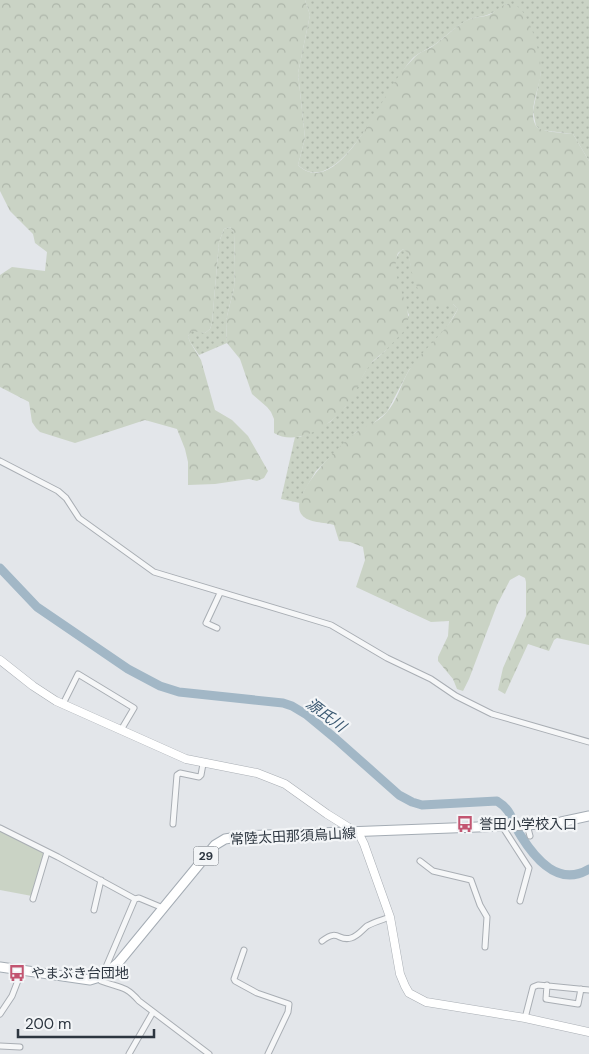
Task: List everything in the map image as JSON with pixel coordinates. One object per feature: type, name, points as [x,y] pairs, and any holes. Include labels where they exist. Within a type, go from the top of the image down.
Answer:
[{"type":"main road","name":"常陸太田那須烏山線","points":[[101,977],[118,963],[211,850],[222,840],[243,836],[524,826],[561,822],[589,816]]},
{"type":"main road","points":[[0,967],[85,980],[101,977]]},
{"type":"street","points":[[0,461],[58,492],[66,498],[79,518],[154,572],[331,625],[387,658],[419,672],[456,696],[492,714],[589,742]]},
{"type":"street","points":[[217,628],[206,623],[220,593]]},
{"type":"street","points":[[0,660],[33,686],[63,704],[186,759],[257,774],[285,784],[327,814],[357,832],[362,839],[390,917],[400,974],[408,993],[426,1002],[487,1011],[589,1032]]},
{"type":"street","points":[[63,704],[78,674],[134,708],[121,730]]},
{"type":"street","points":[[173,824],[177,774],[199,777],[203,764]]},
{"type":"street","points":[[503,826],[529,868],[520,901]]},
{"type":"street","points":[[524,826],[530,836]]},
{"type":"street","points":[[0,828],[135,899],[139,898],[163,908]]},
{"type":"street","points":[[33,899],[47,852]]},
{"type":"street","points":[[420,861],[433,871],[471,880],[480,905],[487,917],[485,946]]},
{"type":"street","points":[[94,910],[101,880]]},
{"type":"street","points":[[135,899],[105,967],[101,981],[123,987],[131,992],[139,1001],[209,1054]]},
{"type":"street","points":[[322,941],[334,934],[351,938],[369,925],[390,917]]},
{"type":"street","points":[[244,950],[234,979],[235,981],[258,993],[289,1004],[288,1012],[268,1054]]},
{"type":"street","points":[[0,1014],[12,996],[22,970]]},
{"type":"street","points":[[525,1018],[533,987],[538,985],[589,990]]},
{"type":"street","points":[[547,986],[546,999],[578,1004],[581,989]]},
{"type":"street","points":[[129,1054],[153,1012]]},
{"type":"street","points":[[0,1046],[20,1047]]},
{"type":"green space","points":[[0,0],[305,0],[310,15],[298,73],[305,138],[298,165],[311,172],[323,172],[336,165],[348,153],[359,139],[393,84],[418,54],[433,46],[460,24],[470,19],[489,15],[508,4],[515,5],[522,11],[532,30],[539,53],[541,70],[533,113],[536,126],[547,131],[573,134],[589,161],[589,645],[557,638],[554,640],[549,651],[528,644],[505,694],[498,690],[503,668],[526,616],[526,582],[525,578],[519,575],[510,580],[497,605],[463,691],[457,689],[453,679],[438,661],[448,636],[449,621],[431,622],[356,587],[365,560],[363,547],[350,542],[339,541],[334,525],[312,521],[302,515],[299,507],[308,484],[328,459],[348,439],[387,412],[394,403],[408,372],[447,327],[458,309],[453,304],[432,304],[421,298],[412,273],[408,253],[403,249],[398,253],[396,274],[408,312],[405,330],[371,363],[349,402],[335,418],[305,435],[284,437],[274,433],[274,419],[271,412],[252,394],[240,359],[227,343],[226,320],[234,288],[235,268],[234,233],[230,227],[224,229],[219,242],[210,329],[205,333],[192,331],[188,336],[201,360],[215,410],[232,420],[248,436],[268,471],[264,478],[257,481],[249,479],[215,484],[188,485],[188,462],[177,429],[145,420],[75,443],[40,432],[36,428],[32,422],[29,402],[0,387],[0,275],[12,267],[45,271],[47,252],[35,243],[33,234],[10,211],[0,191]]},
{"type":"green space","points":[[305,0],[589,0],[589,161],[573,134],[541,130],[536,126],[533,111],[541,72],[507,4],[495,12],[464,22],[434,45],[414,57],[363,134],[347,154],[330,168],[314,172],[298,165],[305,138],[298,73],[310,15]]},
{"type":"green space","points":[[230,227],[234,233],[235,268],[234,288],[226,320],[227,343],[199,355],[188,336],[192,330],[205,333],[210,329],[219,242],[224,229]]},
{"type":"green space","points":[[403,249],[408,252],[411,266],[432,304],[453,304],[458,309],[447,327],[409,370],[387,412],[370,426],[356,432],[316,471],[303,493],[300,503],[281,499],[295,437],[300,437],[330,422],[345,407],[369,365],[385,351],[409,315],[399,290],[395,271],[395,263]]},
{"type":"green space","points":[[0,831],[44,852],[32,896],[0,890]]},
{"type":"waterway","name":"源氏川","points":[[0,568],[37,607],[128,669],[160,686],[179,692],[283,703],[292,706],[307,715],[336,739],[399,795],[422,805],[497,801],[509,813],[527,845],[541,862],[549,868],[558,873],[568,875],[578,874],[589,869]]},
{"type":"place","name":"誉田小学校入口","points":[[465,824]]},
{"type":"place","name":"やまぶき台団地","points":[[17,973]]}]
